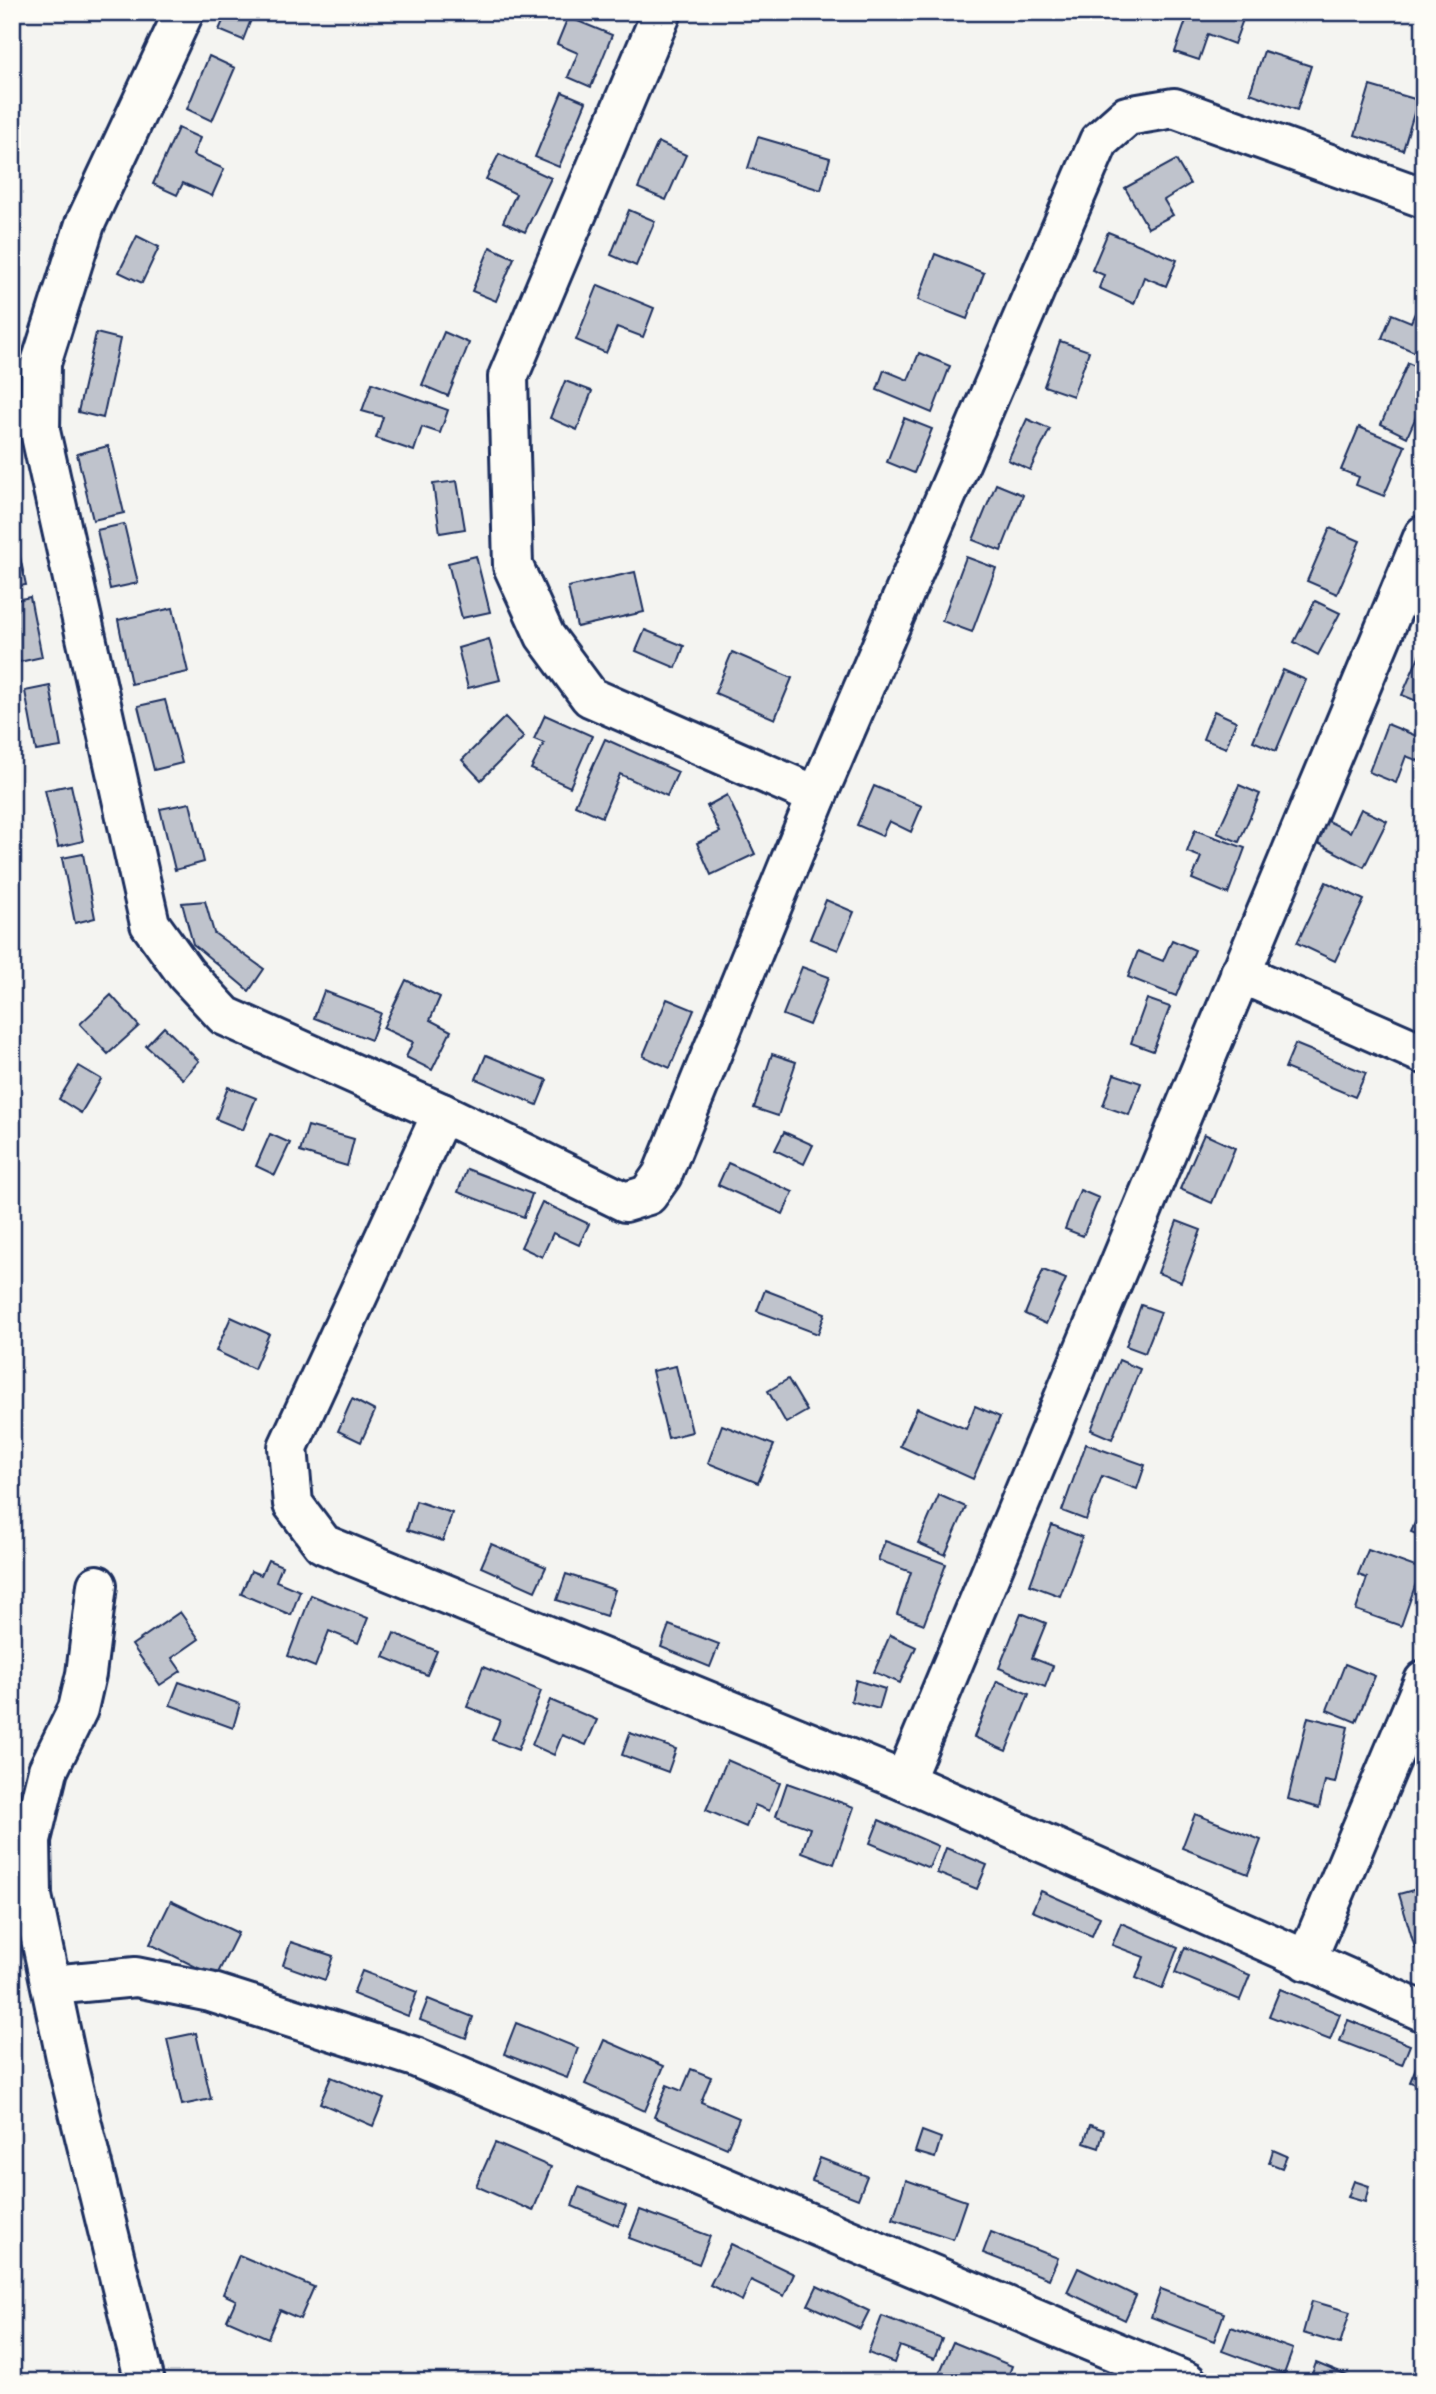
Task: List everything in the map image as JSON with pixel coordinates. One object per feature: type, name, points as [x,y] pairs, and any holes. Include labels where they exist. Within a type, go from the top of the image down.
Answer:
[{"type":"street","points":[[184,12],[85,224],[41,363],[40,431],[150,924],[186,974],[225,1016],[442,1113],[625,1202],[648,1195],[662,1175],[817,796],[1099,141],[1127,116],[1174,108],[1424,198]]},
{"type":"street","points":[[663,12],[508,377],[513,565],[545,636],[590,697],[817,796]]},
{"type":"street","points":[[904,1781],[1424,535]]},
{"type":"street","points":[[1240,973],[1424,1054]]},
{"type":"street","points":[[442,1113],[288,1447],[293,1504],[323,1545],[904,1781],[1424,2012]]},
{"type":"street","points":[[97,1585],[86,1674],[78,1709],[48,1770],[31,1840],[32,1896],[68,2067],[145,2382]]},
{"type":"street","points":[[1307,1961],[1424,1681]]},
{"type":"street","points":[[52,1985],[136,1977],[210,1992],[415,2057],[1187,2382]]},
{"type":"building","points":[[227,12],[254,12],[243,40],[219,30]]},
{"type":"building","points":[[1189,12],[1245,14],[1234,44],[1208,34],[1199,60],[1175,52]]},
{"type":"building","points":[[568,17],[612,35],[591,87],[568,77],[578,53],[557,44]]},
{"type":"building","points":[[1264,51],[1311,66],[1297,110],[1250,93]]},
{"type":"building","points":[[209,56],[235,68],[212,121],[187,109]]},
{"type":"building","points":[[1370,86],[1418,100],[1403,150],[1355,135]]},
{"type":"building","points":[[562,92],[586,102],[559,167],[535,157]]},
{"type":"building","points":[[178,128],[200,138],[193,155],[224,169],[212,196],[183,183],[177,195],[153,184]]},
{"type":"building","points":[[758,137],[830,158],[821,190],[748,168]]},
{"type":"building","points":[[658,142],[686,155],[666,200],[638,188]]},
{"type":"building","points":[[499,154],[551,178],[525,232],[503,222],[516,194],[486,179]]},
{"type":"building","points":[[1176,160],[1190,184],[1164,200],[1173,215],[1148,228],[1125,188]]},
{"type":"building","points":[[629,210],[655,221],[636,266],[611,255]]},
{"type":"building","points":[[1108,232],[1177,260],[1166,286],[1144,277],[1134,304],[1099,288],[1104,275],[1092,270]]},
{"type":"building","points":[[137,236],[159,247],[142,283],[119,272]]},
{"type":"building","points":[[490,247],[514,258],[496,301],[472,291]]},
{"type":"building","points":[[935,254],[984,273],[967,319],[918,300]]},
{"type":"building","points":[[598,285],[654,308],[643,337],[617,327],[606,353],[576,340]]},
{"type":"building","points":[[1422,297],[1424,356],[1382,338],[1392,314],[1411,322]]},
{"type":"building","points":[[444,332],[469,343],[448,396],[422,385]]},
{"type":"building","points":[[96,333],[120,339],[103,418],[78,412]]},
{"type":"building","points":[[1060,341],[1089,351],[1073,396],[1044,386]]},
{"type":"building","points":[[919,353],[950,366],[932,413],[877,390],[884,370],[908,380]]},
{"type":"building","points":[[1408,363],[1424,370],[1424,399],[1407,437],[1381,424]]},
{"type":"building","points":[[565,381],[592,391],[577,430],[550,418]]},
{"type":"building","points":[[372,383],[448,410],[440,433],[422,427],[414,451],[376,438],[383,417],[362,411]]},
{"type":"building","points":[[904,418],[932,429],[914,473],[887,462]]},
{"type":"building","points":[[1027,419],[1050,429],[1030,470],[1008,460]]},
{"type":"building","points":[[1359,427],[1405,446],[1384,496],[1356,485],[1359,477],[1341,470]]},
{"type":"building","points":[[108,446],[124,513],[93,520],[77,454]]},
{"type":"building","points":[[457,481],[465,529],[440,533],[433,484]]},
{"type":"building","points":[[996,484],[1023,495],[1001,551],[973,540]]},
{"type":"building","points":[[124,524],[138,583],[110,589],[97,530]]},
{"type":"building","points":[[1330,528],[1360,541],[1337,594],[1307,581]]},
{"type":"building","points":[[17,543],[26,585],[12,587],[12,544]]},
{"type":"building","points":[[476,556],[490,612],[462,618],[448,563]]},
{"type":"building","points":[[966,557],[996,568],[972,632],[942,621]]},
{"type":"building","points":[[635,572],[644,612],[577,627],[568,587]]},
{"type":"building","points":[[30,597],[42,657],[15,663],[12,601]]},
{"type":"building","points":[[1315,601],[1340,613],[1318,655],[1294,642]]},
{"type":"building","points":[[173,608],[188,672],[131,684],[118,620]]},
{"type":"building","points":[[645,630],[684,646],[676,668],[636,651]]},
{"type":"building","points":[[489,639],[500,680],[468,688],[458,648]]},
{"type":"building","points":[[1422,649],[1424,650],[1424,704],[1402,695]]},
{"type":"building","points":[[732,652],[792,678],[775,719],[715,693]]},
{"type":"building","points":[[1283,670],[1306,680],[1276,751],[1253,741]]},
{"type":"building","points":[[50,686],[61,747],[36,751],[25,691]]},
{"type":"building","points":[[165,700],[182,763],[154,770],[138,706]]},
{"type":"building","points":[[1214,711],[1236,721],[1226,748],[1203,739]]},
{"type":"building","points":[[545,715],[592,736],[570,787],[531,769],[544,743],[534,739]]},
{"type":"building","points":[[505,717],[524,737],[481,780],[462,760]]},
{"type":"building","points":[[1387,724],[1424,739],[1424,763],[1406,756],[1396,783],[1369,772]]},
{"type":"building","points":[[605,739],[678,772],[667,796],[620,774],[602,817],[575,805]]},
{"type":"building","points":[[71,785],[83,841],[58,847],[45,790]]},
{"type":"building","points":[[1239,785],[1260,794],[1239,842],[1217,833]]},
{"type":"building","points":[[874,786],[922,806],[911,832],[889,821],[882,836],[857,825]]},
{"type":"building","points":[[727,795],[755,854],[711,875],[697,843],[720,832],[707,806]]},
{"type":"building","points":[[190,803],[204,862],[175,870],[160,809]]},
{"type":"building","points":[[1361,809],[1387,821],[1364,867],[1316,842],[1326,820],[1350,832]]},
{"type":"building","points":[[1195,830],[1245,848],[1228,894],[1192,879],[1201,857],[1187,852]]},
{"type":"building","points":[[83,854],[95,918],[75,923],[62,858]]},
{"type":"building","points":[[1326,882],[1364,900],[1335,961],[1297,943]]},
{"type":"building","points":[[826,900],[854,912],[838,950],[810,939]]},
{"type":"building","points":[[205,901],[214,933],[264,969],[249,991],[193,944],[182,903]]},
{"type":"building","points":[[1172,940],[1195,950],[1176,996],[1128,977],[1138,951],[1163,961]]},
{"type":"building","points":[[802,967],[829,977],[809,1025],[783,1015]]},
{"type":"building","points":[[406,980],[440,997],[430,1020],[451,1031],[432,1070],[406,1057],[413,1042],[383,1028]]},
{"type":"building","points":[[324,991],[381,1013],[371,1040],[314,1018]]},
{"type":"building","points":[[111,995],[139,1026],[108,1054],[80,1024]]},
{"type":"building","points":[[667,999],[694,1010],[670,1068],[643,1056]]},
{"type":"building","points":[[1147,999],[1170,1007],[1153,1051],[1131,1043]]},
{"type":"building","points":[[164,1027],[199,1061],[183,1079],[146,1046]]},
{"type":"building","points":[[1295,1044],[1366,1073],[1355,1097],[1285,1068]]},
{"type":"building","points":[[772,1054],[796,1062],[778,1116],[754,1108]]},
{"type":"building","points":[[486,1055],[547,1080],[537,1105],[476,1079]]},
{"type":"building","points":[[79,1066],[101,1079],[81,1113],[59,1099]]},
{"type":"building","points":[[1114,1074],[1141,1083],[1129,1115],[1103,1106]]},
{"type":"building","points":[[228,1087],[256,1098],[243,1130],[216,1119]]},
{"type":"building","points":[[308,1126],[354,1139],[347,1166],[300,1152]]},
{"type":"building","points":[[784,1132],[813,1145],[804,1164],[775,1150]]},
{"type":"building","points":[[270,1134],[290,1143],[275,1175],[256,1166]]},
{"type":"building","points":[[1204,1134],[1235,1148],[1212,1203],[1180,1189]]},
{"type":"building","points":[[728,1163],[793,1192],[783,1214],[718,1185]]},
{"type":"building","points":[[467,1169],[532,1194],[524,1217],[458,1192]]},
{"type":"building","points":[[1080,1190],[1099,1198],[1083,1236],[1065,1229]]},
{"type":"building","points":[[542,1202],[589,1224],[579,1245],[553,1233],[542,1257],[521,1247]]},
{"type":"building","points":[[1177,1221],[1201,1230],[1181,1282],[1158,1273]]},
{"type":"building","points":[[1043,1270],[1066,1279],[1046,1324],[1025,1314]]},
{"type":"building","points":[[765,1290],[825,1313],[818,1334],[757,1311]]},
{"type":"building","points":[[1141,1305],[1161,1312],[1145,1353],[1126,1346]]},
{"type":"building","points":[[231,1317],[269,1334],[254,1369],[216,1351]]},
{"type":"building","points":[[1119,1360],[1140,1369],[1112,1439],[1091,1430]]},
{"type":"building","points":[[676,1366],[692,1432],[668,1438],[652,1371]]},
{"type":"building","points":[[788,1379],[807,1411],[786,1423],[768,1391]]},
{"type":"building","points":[[352,1399],[375,1411],[361,1442],[338,1431]]},
{"type":"building","points":[[975,1406],[1000,1417],[973,1479],[900,1446],[917,1408],[966,1429]]},
{"type":"building","points":[[722,1425],[774,1445],[758,1483],[708,1463]]},
{"type":"building","points":[[1086,1444],[1145,1465],[1137,1489],[1102,1476],[1086,1520],[1062,1511]]},
{"type":"building","points":[[939,1495],[966,1507],[945,1555],[918,1543]]},
{"type":"building","points":[[416,1501],[452,1513],[443,1541],[407,1530]]},
{"type":"building","points":[[1424,1502],[1424,1537],[1411,1532]]},
{"type":"building","points":[[1052,1525],[1082,1537],[1060,1596],[1030,1585]]},
{"type":"building","points":[[885,1541],[946,1564],[924,1624],[897,1614],[911,1572],[878,1560]]},
{"type":"building","points":[[491,1544],[546,1567],[535,1591],[481,1567]]},
{"type":"building","points":[[1368,1550],[1421,1569],[1401,1626],[1356,1610],[1367,1578],[1358,1575]]},
{"type":"building","points":[[268,1560],[282,1566],[276,1581],[300,1591],[291,1615],[241,1594],[251,1571],[261,1575]]},
{"type":"building","points":[[566,1574],[615,1590],[606,1616],[557,1600]]},
{"type":"building","points":[[311,1595],[368,1618],[358,1643],[329,1631],[315,1667],[288,1656]]},
{"type":"building","points":[[180,1612],[199,1639],[172,1658],[181,1671],[160,1685],[132,1645]]},
{"type":"building","points":[[1021,1613],[1046,1623],[1032,1658],[1053,1666],[1045,1687],[999,1668]]},
{"type":"building","points":[[669,1625],[719,1644],[710,1667],[661,1647]]},
{"type":"building","points":[[394,1633],[437,1651],[427,1675],[384,1657]]},
{"type":"building","points":[[890,1635],[916,1647],[900,1683],[874,1672]]},
{"type":"building","points":[[1345,1664],[1375,1676],[1356,1722],[1327,1710]]},
{"type":"building","points":[[483,1667],[541,1691],[518,1750],[492,1740],[500,1720],[467,1707]]},
{"type":"building","points":[[856,1680],[885,1689],[879,1709],[851,1701]]},
{"type":"building","points":[[997,1681],[1029,1694],[1006,1751],[974,1737]]},
{"type":"building","points":[[179,1682],[240,1704],[233,1728],[170,1705]]},
{"type":"building","points":[[550,1700],[597,1720],[586,1745],[562,1735],[554,1755],[532,1745]]},
{"type":"building","points":[[1308,1717],[1348,1727],[1335,1783],[1325,1781],[1319,1808],[1288,1799]]},
{"type":"building","points":[[630,1733],[676,1749],[668,1772],[622,1755]]},
{"type":"building","points":[[727,1760],[780,1783],[769,1811],[755,1805],[746,1827],[706,1810]]},
{"type":"building","points":[[787,1783],[854,1807],[834,1864],[802,1852],[810,1828],[776,1816]]},
{"type":"building","points":[[1195,1814],[1261,1840],[1248,1874],[1182,1848]]},
{"type":"building","points":[[879,1820],[938,1846],[929,1868],[870,1843]]},
{"type":"building","points":[[946,1848],[987,1865],[977,1889],[937,1873]]},
{"type":"building","points":[[1424,1887],[1424,1945],[1415,1948],[1399,1894]]},
{"type":"building","points":[[1041,1891],[1100,1917],[1092,1936],[1032,1911]]},
{"type":"building","points":[[171,1901],[238,1933],[216,1977],[150,1944]]},
{"type":"building","points":[[1121,1923],[1178,1947],[1162,1989],[1136,1978],[1144,1957],[1112,1945]]},
{"type":"building","points":[[291,1942],[333,1956],[325,1980],[283,1965]]},
{"type":"building","points":[[1185,1947],[1250,1975],[1240,2000],[1175,1973]]},
{"type":"building","points":[[362,1971],[417,1992],[408,2016],[353,1994]]},
{"type":"building","points":[[1280,1989],[1340,2014],[1330,2040],[1269,2016]]},
{"type":"building","points":[[428,1999],[473,2017],[466,2038],[420,2020]]},
{"type":"building","points":[[1348,2020],[1410,2045],[1402,2065],[1340,2041]]},
{"type":"building","points":[[516,2023],[578,2048],[567,2078],[504,2054]]},
{"type":"building","points":[[196,2033],[211,2099],[182,2105],[167,2039]]},
{"type":"building","points":[[604,2040],[664,2066],[645,2111],[585,2084]]},
{"type":"building","points":[[1424,2048],[1424,2087],[1410,2082]]},
{"type":"building","points":[[691,2069],[711,2077],[701,2102],[739,2118],[727,2148],[654,2117],[667,2085],[682,2091]]},
{"type":"building","points":[[331,2077],[384,2099],[373,2126],[320,2103]]},
{"type":"building","points":[[1090,2125],[1104,2130],[1099,2148],[1084,2143]]},
{"type":"building","points":[[922,2131],[941,2138],[935,2158],[915,2152]]},
{"type":"building","points":[[495,2143],[551,2167],[533,2211],[476,2186]]},
{"type":"building","points":[[1273,2150],[1287,2156],[1282,2168],[1269,2163]]},
{"type":"building","points":[[820,2158],[867,2176],[858,2199],[812,2181]]},
{"type":"building","points":[[906,2180],[966,2201],[953,2239],[893,2219]]},
{"type":"building","points":[[1354,2181],[1369,2186],[1365,2202],[1348,2197]]},
{"type":"building","points":[[579,2187],[626,2206],[618,2226],[572,2206]]},
{"type":"building","points":[[640,2210],[710,2236],[699,2264],[629,2238]]},
{"type":"building","points":[[991,2232],[1058,2258],[1049,2279],[983,2253]]},
{"type":"building","points":[[731,2244],[794,2274],[784,2296],[751,2280],[742,2301],[710,2285]]},
{"type":"building","points":[[239,2255],[314,2287],[300,2319],[280,2310],[268,2338],[227,2320],[236,2300],[223,2294]]},
{"type":"building","points":[[1078,2268],[1136,2296],[1125,2320],[1067,2292]]},
{"type":"building","points":[[817,2286],[869,2311],[860,2329],[808,2305]]},
{"type":"building","points":[[1161,2289],[1224,2313],[1214,2341],[1151,2317]]},
{"type":"building","points":[[1312,2301],[1350,2312],[1340,2344],[1303,2333]]},
{"type":"building","points":[[882,2316],[942,2339],[934,2359],[900,2346],[894,2363],[868,2353]]},
{"type":"building","points":[[1231,2327],[1293,2349],[1284,2374],[1222,2351]]},
{"type":"building","points":[[953,2342],[1012,2366],[1006,2382],[992,2382],[970,2373],[966,2382],[936,2381]]},
{"type":"building","points":[[1316,2363],[1362,2382],[1309,2382]]}]
